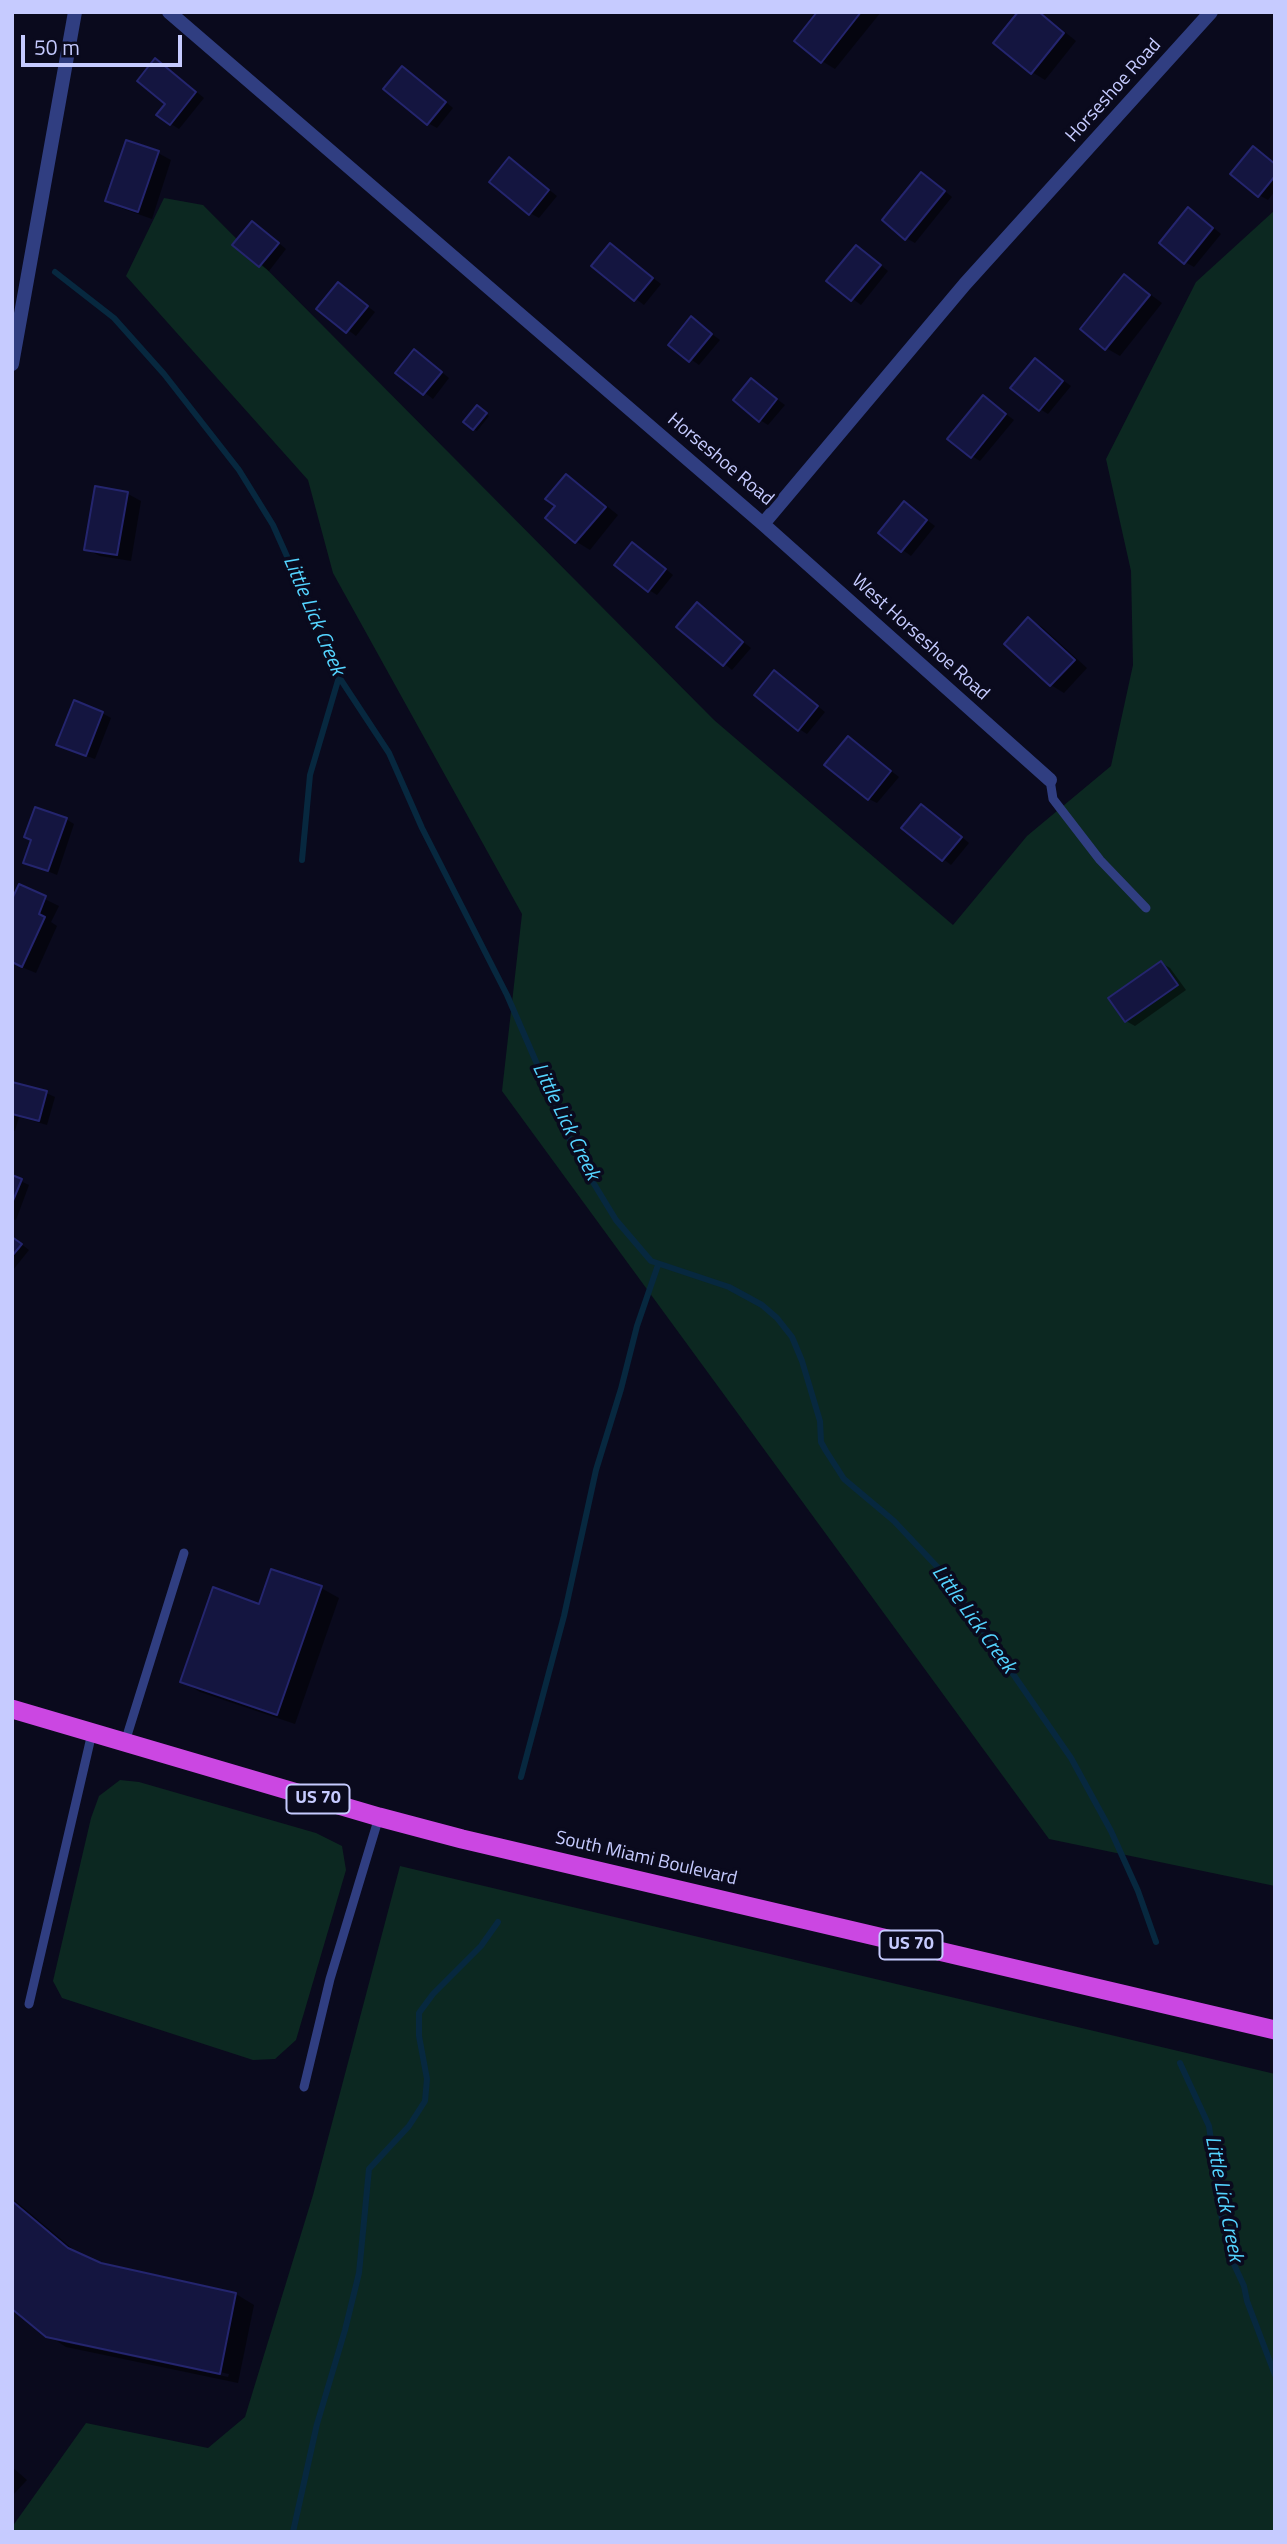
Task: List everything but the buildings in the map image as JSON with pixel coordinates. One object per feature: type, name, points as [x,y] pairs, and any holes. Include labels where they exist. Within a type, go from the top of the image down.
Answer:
[{"type":"highway","name":"South Miami Boulevard","points":[[12,1709],[379,1816],[559,1863],[1275,2030]]},
{"type":"street","points":[[12,364],[75,12]]},
{"type":"street","name":"Horseshoe Road","points":[[169,12],[763,524],[965,284],[1210,12]]},
{"type":"street","name":"West Horseshoe Road","points":[[763,524],[1050,780]]},
{"type":"lane","points":[[1050,780],[1053,799],[1100,860],[1146,908]]},
{"type":"lane","points":[[124,1742],[184,1553]]},
{"type":"lane","points":[[29,2004],[92,1733]]},
{"type":"lane","points":[[304,2087],[330,1979],[379,1816]]},
{"type":"green space","points":[[164,198],[203,205],[714,720],[953,925],[1027,836],[1111,766],[1133,665],[1131,571],[1106,459],[1196,282],[1275,210],[1275,1886],[1049,1839],[502,1091],[522,914],[333,573],[308,480],[126,276]]},
{"type":"green space","points":[[120,1780],[139,1782],[316,1833],[342,1846],[346,1870],[296,2040],[275,2059],[253,2060],[62,1998],[53,1981],[91,1818],[99,1796]]},
{"type":"green space","points":[[400,1866],[1275,2074],[1275,2532],[12,2532],[12,2527],[86,2423],[208,2448],[245,2417],[313,2195]]},
{"type":"waterway","name":"Little Lick Creek","points":[[55,272],[114,318],[164,374],[239,470],[273,525],[320,622],[334,661],[339,667],[339,677],[389,753],[422,828],[507,995],[577,1156],[616,1220],[651,1261],[729,1287],[762,1305],[792,1337],[820,1421],[821,1442],[826,1451],[844,1479],[894,1521],[944,1574],[1071,1758],[1111,1831],[1138,1891],[1156,1942]]},
{"type":"waterway","points":[[302,860],[310,775],[339,677]]},
{"type":"waterway","points":[[521,1777],[564,1616],[596,1470],[637,1326],[658,1265]]},
{"type":"waterway","points":[[293,2532],[317,2424],[359,2273],[369,2169],[409,2126],[425,2101],[427,2079],[419,2036],[419,2013],[433,1994],[481,1946],[498,1922]]},
{"type":"waterway","name":"Little Lick Creek","points":[[1180,2063],[1209,2126],[1221,2214],[1231,2258],[1244,2286],[1247,2301],[1275,2375]]}]
